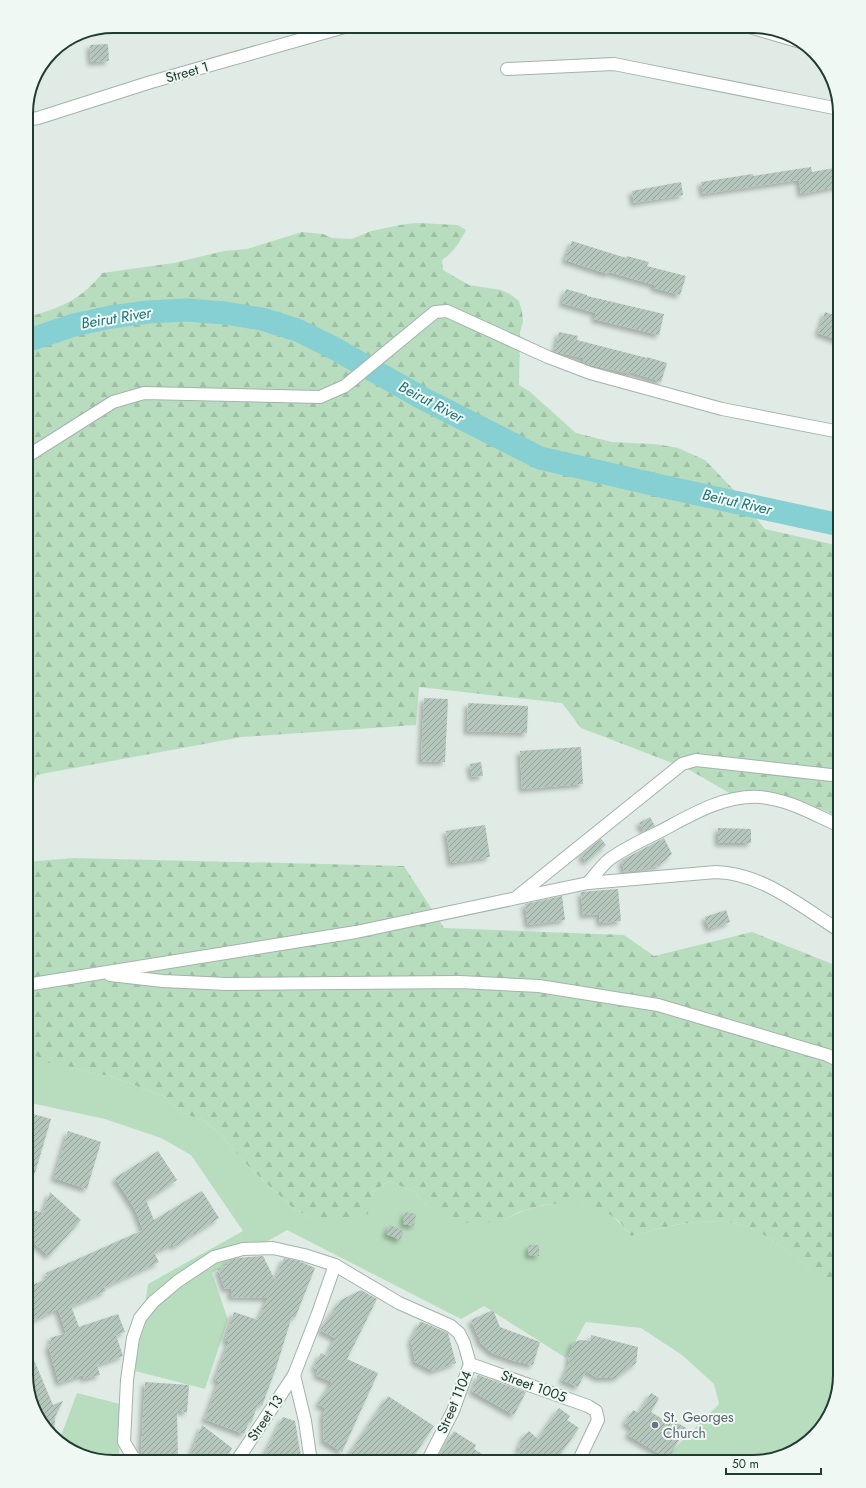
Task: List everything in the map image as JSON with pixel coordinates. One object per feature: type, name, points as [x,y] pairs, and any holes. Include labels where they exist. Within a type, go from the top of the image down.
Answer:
[{"type":"street","name":"Street 1","points":[[33,119],[150,82],[323,33]]},
{"type":"street","points":[[507,68],[614,64],[832,108]]},
{"type":"street","points":[[33,453],[113,402],[144,393],[320,397],[345,386],[435,312],[447,311],[548,357],[590,373],[722,409],[833,431]]},
{"type":"street","points":[[518,897],[682,764],[696,760],[833,775]]},
{"type":"street","points":[[588,883],[609,859],[626,849],[713,805],[738,797],[762,797],[783,802],[804,809],[833,823]]},
{"type":"street","points":[[33,984],[356,932],[588,883],[716,872],[727,872],[740,875],[772,888],[833,927]]},
{"type":"street","points":[[95,973],[163,981],[227,984],[460,982],[539,986],[658,1005],[833,1058]]},
{"type":"street","points":[[132,1455],[124,1442],[127,1380],[133,1338],[140,1318],[154,1302],[178,1281],[214,1257],[243,1249],[273,1248],[304,1255],[335,1265],[399,1303],[451,1326],[459,1333],[464,1343],[470,1364]]},
{"type":"street","name":"Street 13","points":[[241,1455],[294,1375],[335,1265]]},
{"type":"street","name":"Street 1005","points":[[470,1364],[559,1395],[588,1406],[596,1411],[598,1420],[581,1455]]},
{"type":"street","name":"Street 1104","points":[[431,1455],[453,1411],[470,1364]]},
{"type":"street","points":[[294,1375],[305,1421],[310,1455]]},
{"type":"green space","points":[[418,223],[458,225],[466,230],[456,247],[442,260],[443,270],[469,285],[501,290],[510,294],[519,301],[523,322],[520,332],[519,385],[529,391],[576,433],[612,442],[653,444],[678,448],[705,460],[733,489],[765,529],[833,544],[833,814],[794,798],[743,801],[688,769],[581,728],[562,703],[419,687],[416,725],[242,737],[36,775],[33,789],[33,315],[59,307],[78,297],[95,282],[102,273],[174,263],[224,251],[247,249],[302,232],[323,234],[332,238],[352,239],[371,231]]},
{"type":"green space","points":[[73,858],[404,866],[444,928],[624,935],[654,956],[752,932],[833,964],[833,1291],[806,1265],[776,1243],[747,1227],[720,1221],[694,1222],[668,1226],[631,1236],[619,1221],[602,1209],[584,1201],[543,1205],[519,1212],[504,1220],[484,1223],[463,1223],[445,1216],[429,1207],[413,1191],[389,1181],[372,1192],[368,1214],[349,1219],[310,1217],[294,1209],[245,1163],[221,1135],[205,1121],[183,1113],[163,1096],[110,1076],[90,1073],[72,1067],[49,1063],[33,1054],[33,861]]},
{"type":"green space","points":[[33,1054],[90,1073],[110,1076],[163,1096],[183,1113],[205,1121],[221,1135],[245,1163],[294,1209],[310,1217],[372,1192],[389,1181],[413,1191],[429,1207],[504,1220],[520,1212],[537,1207],[581,1201],[598,1206],[610,1214],[631,1236],[669,1226],[695,1222],[720,1221],[747,1227],[791,1253],[806,1265],[833,1291],[833,1375],[827,1406],[820,1419],[806,1435],[797,1442],[779,1451],[753,1455],[668,1455],[719,1404],[714,1384],[682,1355],[641,1328],[586,1322],[566,1358],[484,1306],[461,1319],[287,1230],[212,1273],[228,1320],[205,1389],[135,1371],[148,1284],[243,1231],[191,1155],[161,1138],[105,1119],[33,1104]]},
{"type":"green space","points":[[77,1393],[124,1405],[119,1455],[108,1455],[87,1451],[69,1442],[61,1436]]},
{"type":"building","points":[[108,44],[109,61],[91,62],[90,45]]},
{"type":"building","points":[[811,167],[812,172],[833,168],[833,187],[801,194],[799,180],[703,194],[701,182],[753,174],[753,176]]},
{"type":"building","points":[[681,182],[683,195],[634,203],[632,191]]},
{"type":"building","points":[[572,241],[626,258],[627,256],[649,262],[647,266],[686,276],[680,295],[654,288],[655,285],[609,272],[608,274],[565,260]]},
{"type":"building","points":[[566,289],[587,296],[664,314],[659,335],[594,319],[596,313],[562,303]]},
{"type":"building","points":[[825,312],[833,315],[833,338],[818,333]]},
{"type":"building","points":[[559,332],[578,336],[577,340],[667,363],[661,382],[631,372],[631,374],[591,365],[583,362],[584,358],[555,352]]},
{"type":"building","points":[[424,698],[448,699],[445,762],[421,761]]},
{"type":"building","points":[[468,703],[528,706],[527,733],[467,731]]},
{"type":"building","points":[[581,747],[583,784],[522,789],[520,751]]},
{"type":"building","points":[[481,762],[483,776],[472,777],[470,764]]},
{"type":"building","points":[[650,817],[655,826],[644,831],[639,823]]},
{"type":"building","points":[[485,825],[490,857],[451,863],[446,831]]},
{"type":"building","points":[[718,828],[751,829],[751,843],[718,843]]},
{"type":"building","points":[[664,838],[672,854],[658,866],[624,872],[622,860]]},
{"type":"building","points":[[601,839],[606,845],[586,862],[581,855]]},
{"type":"building","points":[[618,889],[621,921],[600,923],[599,914],[583,915],[581,892]]},
{"type":"building","points":[[562,896],[565,920],[528,925],[525,904]]},
{"type":"building","points":[[726,910],[730,922],[709,929],[705,917]]},
{"type":"building","points":[[33,1114],[51,1119],[35,1173],[33,1172]]},
{"type":"building","points":[[68,1131],[101,1142],[87,1189],[54,1178]]},
{"type":"building","points":[[158,1151],[177,1180],[146,1200],[154,1220],[202,1191],[219,1218],[174,1247],[173,1244],[154,1252],[159,1262],[104,1287],[106,1291],[71,1306],[79,1327],[118,1314],[125,1332],[116,1335],[123,1356],[97,1365],[100,1375],[84,1379],[83,1375],[59,1383],[48,1345],[52,1344],[50,1338],[66,1333],[58,1309],[33,1321],[33,1285],[48,1278],[46,1273],[143,1230],[135,1209],[115,1178]]},
{"type":"building","points":[[50,1192],[81,1220],[49,1256],[33,1242],[33,1210],[43,1213]]},
{"type":"building","points":[[405,1212],[416,1214],[414,1226],[403,1224]]},
{"type":"building","points":[[390,1225],[404,1231],[400,1240],[386,1234]]},
{"type":"building","points":[[529,1245],[539,1245],[539,1256],[528,1255]]},
{"type":"building","points":[[263,1256],[275,1280],[284,1258],[299,1261],[315,1268],[295,1318],[292,1316],[276,1368],[262,1406],[258,1404],[251,1423],[249,1422],[244,1434],[204,1419],[219,1381],[215,1380],[229,1341],[225,1340],[234,1312],[258,1320],[268,1298],[231,1297],[231,1288],[225,1289],[218,1269],[227,1265],[227,1261],[238,1258]]},
{"type":"building","points":[[361,1290],[377,1299],[347,1359],[378,1373],[342,1452],[324,1441],[323,1414],[326,1409],[318,1404],[332,1382],[316,1375],[318,1370],[314,1368],[321,1353],[327,1356],[335,1338],[320,1330],[341,1300]]},
{"type":"building","points":[[493,1310],[500,1327],[540,1342],[533,1365],[514,1361],[492,1353],[481,1343],[471,1320]]},
{"type":"building","points":[[420,1322],[448,1333],[456,1363],[433,1371],[415,1362],[411,1340]]},
{"type":"building","points":[[591,1335],[638,1347],[636,1363],[616,1378],[598,1378],[586,1371],[578,1387],[562,1380],[570,1362],[568,1362],[573,1342],[581,1340],[591,1341]]},
{"type":"building","points":[[33,1358],[53,1405],[63,1401],[55,1417],[54,1429],[41,1410],[36,1396],[33,1375]]},
{"type":"building","points":[[478,1375],[526,1392],[514,1415],[472,1391]]},
{"type":"building","points":[[145,1382],[189,1385],[187,1413],[180,1410],[177,1412],[178,1455],[143,1455],[141,1453]]},
{"type":"building","name":"St. Georges Church","points":[[651,1393],[659,1398],[651,1412],[669,1423],[671,1419],[686,1428],[670,1455],[661,1455],[628,1435],[632,1428],[625,1423],[633,1410],[639,1413]]},
{"type":"building","points":[[388,1396],[434,1426],[415,1455],[349,1455]]},
{"type":"building","points":[[559,1408],[570,1416],[567,1420],[579,1428],[560,1455],[515,1455],[521,1449],[518,1447],[523,1441],[521,1439],[529,1431],[538,1439]]},
{"type":"building","points":[[283,1417],[295,1421],[301,1455],[264,1455]]},
{"type":"building","points":[[202,1425],[232,1448],[228,1455],[191,1455]]},
{"type":"building","points":[[454,1431],[476,1445],[474,1449],[484,1455],[439,1455]]},
{"type":"waterway","name":"Beirut River","points":[[33,339],[74,325],[111,317],[148,312],[187,310],[225,313],[262,319],[297,330],[330,346],[422,398],[540,458],[833,523]]},
{"type":"place","name":"St. Georges Church","points":[[655,1425]]}]
